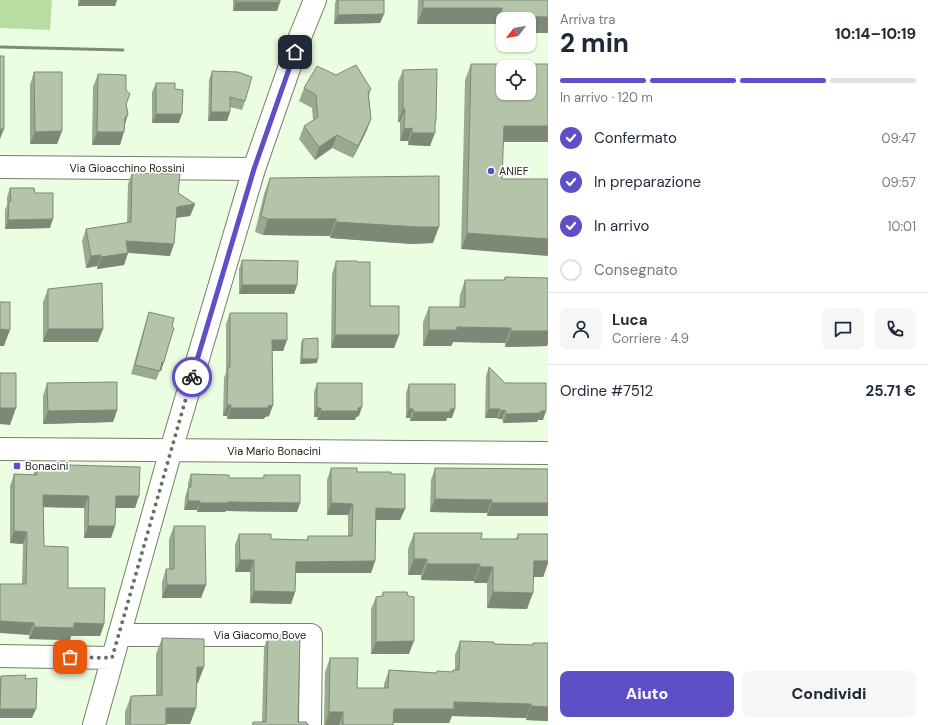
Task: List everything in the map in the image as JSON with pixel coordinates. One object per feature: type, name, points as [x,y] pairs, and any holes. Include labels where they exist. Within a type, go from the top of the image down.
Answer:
[{"type":"street","points":[[94,725],[170,450],[254,169],[300,37],[315,0]]},
{"type":"street","name":"Via Gioacchino Rossini","points":[[0,167],[254,169]]},
{"type":"street","name":"Via Mario Bonacini","points":[[0,449],[548,453]]},
{"type":"street","name":"Via Giacomo Bove","points":[[119,635],[311,635],[310,725]]},
{"type":"street","points":[[0,656],[112,658]]},
{"type":"green space","points":[[0,0],[52,0],[50,30],[0,28]]},
{"type":"building","points":[[236,0],[280,0],[280,2],[236,2]]},
{"type":"building","points":[[338,0],[384,0],[384,14],[338,15]]},
{"type":"building","points":[[423,0],[548,0],[548,17],[536,17],[536,12],[502,12],[502,8],[423,8]]},
{"type":"building","points":[[0,56],[4,56],[4,129],[0,129]]},
{"type":"building","points":[[471,64],[496,64],[496,100],[536,100],[536,64],[548,64],[548,126],[504,126],[502,179],[548,179],[548,239],[467,233]]},
{"type":"building","points":[[356,65],[371,89],[368,92],[371,119],[358,146],[337,135],[319,147],[304,126],[318,117],[316,95],[304,88],[317,66],[336,75]]},
{"type":"building","points":[[437,69],[435,133],[412,133],[412,128],[404,129],[405,109],[403,109],[403,70]]},
{"type":"building","points":[[212,71],[238,72],[252,77],[245,101],[230,97],[230,112],[211,112]]},
{"type":"building","points":[[34,72],[62,72],[62,131],[35,132]]},
{"type":"building","points":[[98,74],[126,75],[126,90],[130,94],[126,104],[128,114],[125,118],[124,132],[97,132]]},
{"type":"building","points":[[156,83],[175,83],[175,89],[183,90],[182,114],[156,114]]},
{"type":"building","points":[[132,173],[180,174],[178,193],[195,204],[177,207],[174,244],[126,241],[128,253],[101,257],[101,255],[91,256],[86,229],[131,222]]},
{"type":"building","points":[[439,176],[439,227],[336,222],[336,219],[268,219],[261,216],[270,178]]},
{"type":"building","points":[[10,188],[34,188],[35,193],[53,193],[53,219],[8,220],[9,201],[11,201]]},
{"type":"building","points":[[242,260],[298,261],[297,285],[242,285]]},
{"type":"building","points":[[336,261],[370,262],[370,306],[399,306],[399,335],[335,335]]},
{"type":"building","points":[[505,277],[548,278],[548,331],[511,331],[511,328],[457,327],[457,330],[429,330],[429,307],[465,307],[465,280],[505,280]]},
{"type":"building","points":[[102,283],[103,329],[48,329],[48,289]]},
{"type":"building","points":[[0,302],[10,302],[10,330],[0,329]]},
{"type":"building","points":[[149,312],[174,318],[172,327],[174,328],[160,371],[135,365]]},
{"type":"building","points":[[230,313],[287,313],[287,340],[272,340],[273,405],[268,406],[268,408],[231,408],[231,405],[227,405],[228,367],[230,367]]},
{"type":"building","points":[[318,338],[318,359],[302,359],[303,339]]},
{"type":"building","points":[[489,367],[505,383],[546,383],[546,411],[541,411],[541,413],[506,414],[505,410],[501,411],[500,409],[489,409]]},
{"type":"building","points":[[0,373],[16,373],[16,408],[0,408]]},
{"type":"building","points":[[117,382],[117,410],[48,411],[47,383]]},
{"type":"building","points":[[317,383],[362,383],[362,407],[358,408],[358,411],[321,411],[321,408],[317,408]]},
{"type":"building","points":[[409,384],[455,384],[455,409],[450,409],[450,412],[414,412],[413,409],[409,409]]},
{"type":"building","points":[[68,465],[140,467],[139,496],[116,496],[115,526],[88,526],[89,496],[43,495],[44,546],[68,547],[68,588],[105,588],[104,624],[74,623],[74,628],[34,627],[34,623],[0,621],[0,584],[26,584],[27,532],[14,531],[14,474],[37,475],[36,467],[68,467]]},
{"type":"building","points":[[331,468],[357,468],[357,472],[391,472],[391,474],[405,474],[405,509],[376,508],[375,561],[296,562],[295,592],[254,591],[254,560],[240,560],[239,534],[271,534],[271,539],[308,540],[308,536],[352,536],[353,504],[331,503]]},
{"type":"building","points":[[435,468],[548,469],[548,503],[492,503],[492,500],[435,499]]},
{"type":"building","points":[[191,474],[229,475],[229,478],[264,478],[264,475],[300,475],[300,503],[200,503],[200,501],[188,501],[188,488],[191,487]]},
{"type":"building","points":[[174,526],[205,526],[206,585],[167,585],[166,569],[174,569]]},
{"type":"building","points":[[414,533],[482,533],[481,539],[518,539],[518,534],[548,534],[548,561],[534,561],[533,593],[493,592],[493,567],[480,567],[480,564],[427,564],[427,559],[414,559]]},
{"type":"building","points":[[383,592],[407,592],[408,596],[414,597],[414,641],[376,642],[376,597],[383,596]]},
{"type":"building","points":[[268,635],[300,635],[298,722],[306,722],[308,725],[253,725],[253,722],[266,722]]},
{"type":"building","points":[[162,638],[204,639],[204,667],[197,667],[196,708],[166,708],[166,725],[130,725],[131,696],[162,695]]},
{"type":"building","points":[[460,641],[533,645],[533,643],[548,643],[548,707],[531,706],[531,704],[454,702],[454,709],[394,709],[393,725],[343,725],[343,712],[329,712],[330,658],[358,658],[357,688],[388,688],[389,670],[437,673],[437,671],[453,672],[453,670],[459,670]]},
{"type":"building","points":[[26,675],[25,679],[37,678],[36,709],[0,709],[1,676]]},
{"type":"railway","points":[[0,47],[123,50]]},
{"type":"way so far","points":[[70,657],[112,658],[192,377]]},
{"type":"place","name":"ANIEF","points":[[491,171]]},
{"type":"place","name":"Bonacini","points":[[17,466]]},
{"type":"route","points":[[192,377],[254,169],[295,52]]}]
